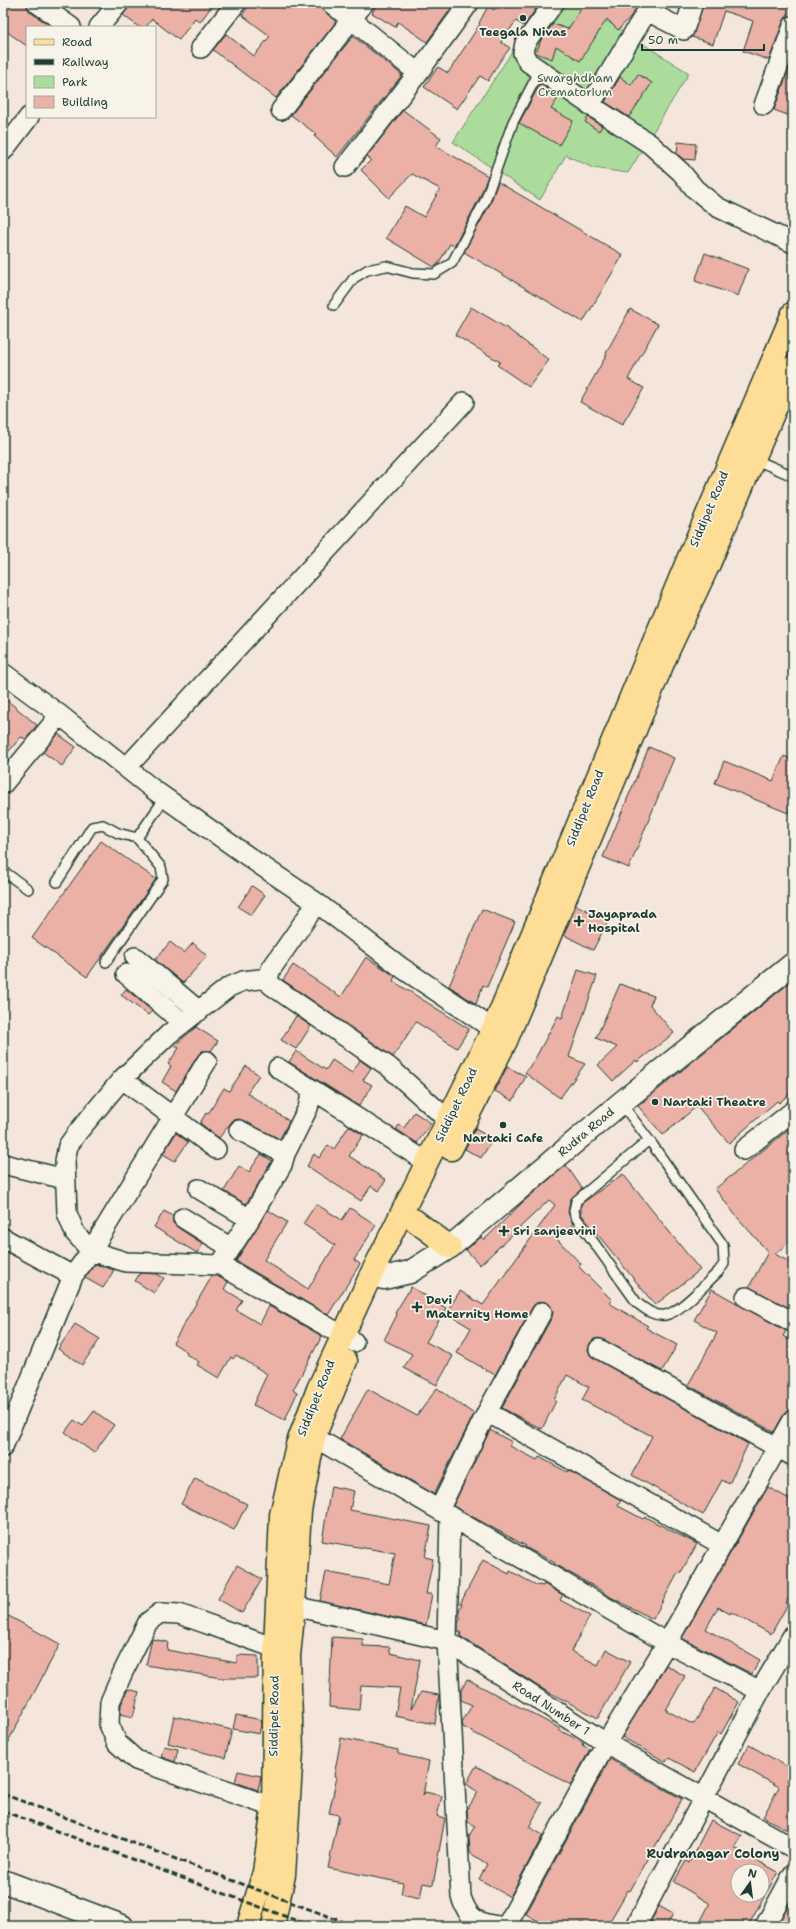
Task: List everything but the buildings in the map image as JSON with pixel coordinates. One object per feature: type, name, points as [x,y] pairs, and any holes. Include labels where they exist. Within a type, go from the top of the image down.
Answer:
[{"type":"main road","name":"Siddipet Road","points":[[248,1926],[264,1872],[273,1807],[275,1648],[281,1515],[297,1445],[318,1389],[349,1338],[378,1277],[427,1162],[493,1029],[692,550],[793,314]]},
{"type":"main road","name":"Siddipet Road","points":[[378,1277],[414,1220],[506,1041],[668,651],[709,564],[793,367]]},
{"type":"main road","name":"Rudra Road","points":[[378,1277],[410,1272],[450,1247],[621,1103],[793,964]]},
{"type":"main road","points":[[414,1220],[450,1247]]},
{"type":"main road","name":"Siddipet Road","points":[[272,1926],[284,1875],[292,1751],[289,1656],[300,1512],[314,1438],[349,1338]]},
{"type":"main road","points":[[3,1881],[122,1926]]},
{"type":"street","points":[[37,3],[70,26]]},
{"type":"street","points":[[100,26],[119,3]]},
{"type":"street","points":[[201,48],[236,3]]},
{"type":"street","points":[[331,3],[418,73]]},
{"type":"street","points":[[281,110],[364,3]]},
{"type":"street","points":[[345,167],[418,73],[469,3]]},
{"type":"street","points":[[554,3],[526,43],[523,53],[528,62],[650,144],[681,172],[695,190],[717,207],[751,224],[793,242]]},
{"type":"street","points":[[590,105],[647,10],[684,30],[693,3]]},
{"type":"street","points":[[764,105],[793,26]]},
{"type":"street","points":[[3,151],[28,118]]},
{"type":"street","points":[[126,768],[464,402]]},
{"type":"street","points":[[3,673],[60,715],[164,798],[317,903],[402,968],[493,1029]]},
{"type":"street","points":[[3,784],[60,715]]},
{"type":"street","points":[[317,903],[271,969],[268,978],[271,985],[389,1067],[448,1120]]},
{"type":"street","points":[[135,957],[199,1010]]},
{"type":"street","points":[[126,974],[183,1023]]},
{"type":"street","points":[[268,978],[243,981],[229,987],[183,1023],[122,1079],[68,1146],[65,1161],[67,1213],[75,1234],[90,1251],[126,1262],[220,1265],[349,1338]]},
{"type":"street","points":[[3,1447],[73,1276],[90,1251],[207,1061]]},
{"type":"street","points":[[278,1068],[312,1091],[427,1162]]},
{"type":"street","points":[[122,1079],[216,1149]]},
{"type":"street","points":[[220,1265],[250,1219],[282,1165],[285,1154],[308,1108],[312,1091]]},
{"type":"street","points":[[744,1150],[793,1111]]},
{"type":"street","points":[[239,1130],[285,1154]]},
{"type":"street","points":[[3,1164],[65,1179]]},
{"type":"street","points":[[199,1189],[250,1219]]},
{"type":"street","points":[[183,1218],[231,1248]]},
{"type":"street","points":[[3,1238],[73,1276]]},
{"type":"street","points":[[746,1297],[793,1322]]},
{"type":"street","points":[[542,1312],[487,1412],[444,1513],[448,1641],[461,1897],[466,1912],[475,1920],[486,1925],[507,1925],[606,1743],[667,1642],[722,1545],[785,1452],[793,1420]]},
{"type":"street","points":[[599,1349],[785,1452]]},
{"type":"street","points":[[487,1412],[722,1545]]},
{"type":"street","points":[[314,1438],[667,1642],[760,1691]]},
{"type":"street","name":"Road Number 1","points":[[294,1606],[448,1641],[606,1743],[793,1848]]},
{"type":"street","points":[[273,1807],[136,1760],[117,1743],[109,1724],[110,1702],[123,1672],[148,1622],[160,1613],[178,1614],[275,1648]]},
{"type":"street","points":[[636,1926],[705,1798],[760,1691],[793,1635]]},
{"type":"street","points":[[765,1926],[793,1874]]},
{"type":"lane","points":[[334,305],[354,278],[366,270],[386,266],[413,273],[434,274],[452,263],[486,201],[513,122],[540,70]]},
{"type":"lane","points":[[754,459],[793,476]]},
{"type":"lane","points":[[137,838],[164,798]]},
{"type":"lane","points":[[57,882],[92,827],[103,825],[118,833],[137,838],[161,867],[163,879],[106,962]]},
{"type":"lane","points":[[3,871],[28,889]]},
{"type":"lane","points":[[621,1103],[649,1140],[723,1245],[724,1264],[718,1272],[675,1311],[664,1316],[650,1313],[636,1303],[575,1216],[574,1211],[576,1201],[649,1140]]},
{"type":"green space","name":"Swarghdham Crematorium","points":[[544,3],[578,3],[689,73],[628,173],[593,168],[566,155],[540,200],[453,142]]},
{"type":"railway","points":[[3,1794],[354,1926]]},
{"type":"railway","points":[[3,1811],[311,1926]]},
{"type":"place","name":"Teegala Nivas","points":[[523,18]]},
{"type":"place","name":"Jayaprada Hospital","points":[[579,921]]},
{"type":"place","name":"Nartaki Theatre","points":[[655,1102]]},
{"type":"place","name":"Nartaki Cafe","points":[[503,1125]]},
{"type":"place","name":"Sri sanjeevini","points":[[504,1231]]},
{"type":"place","name":"Devi Maternity Home","points":[[417,1307]]},
{"type":"district","name":"Rudranagar Colony","points":[[713,1853]]}]
